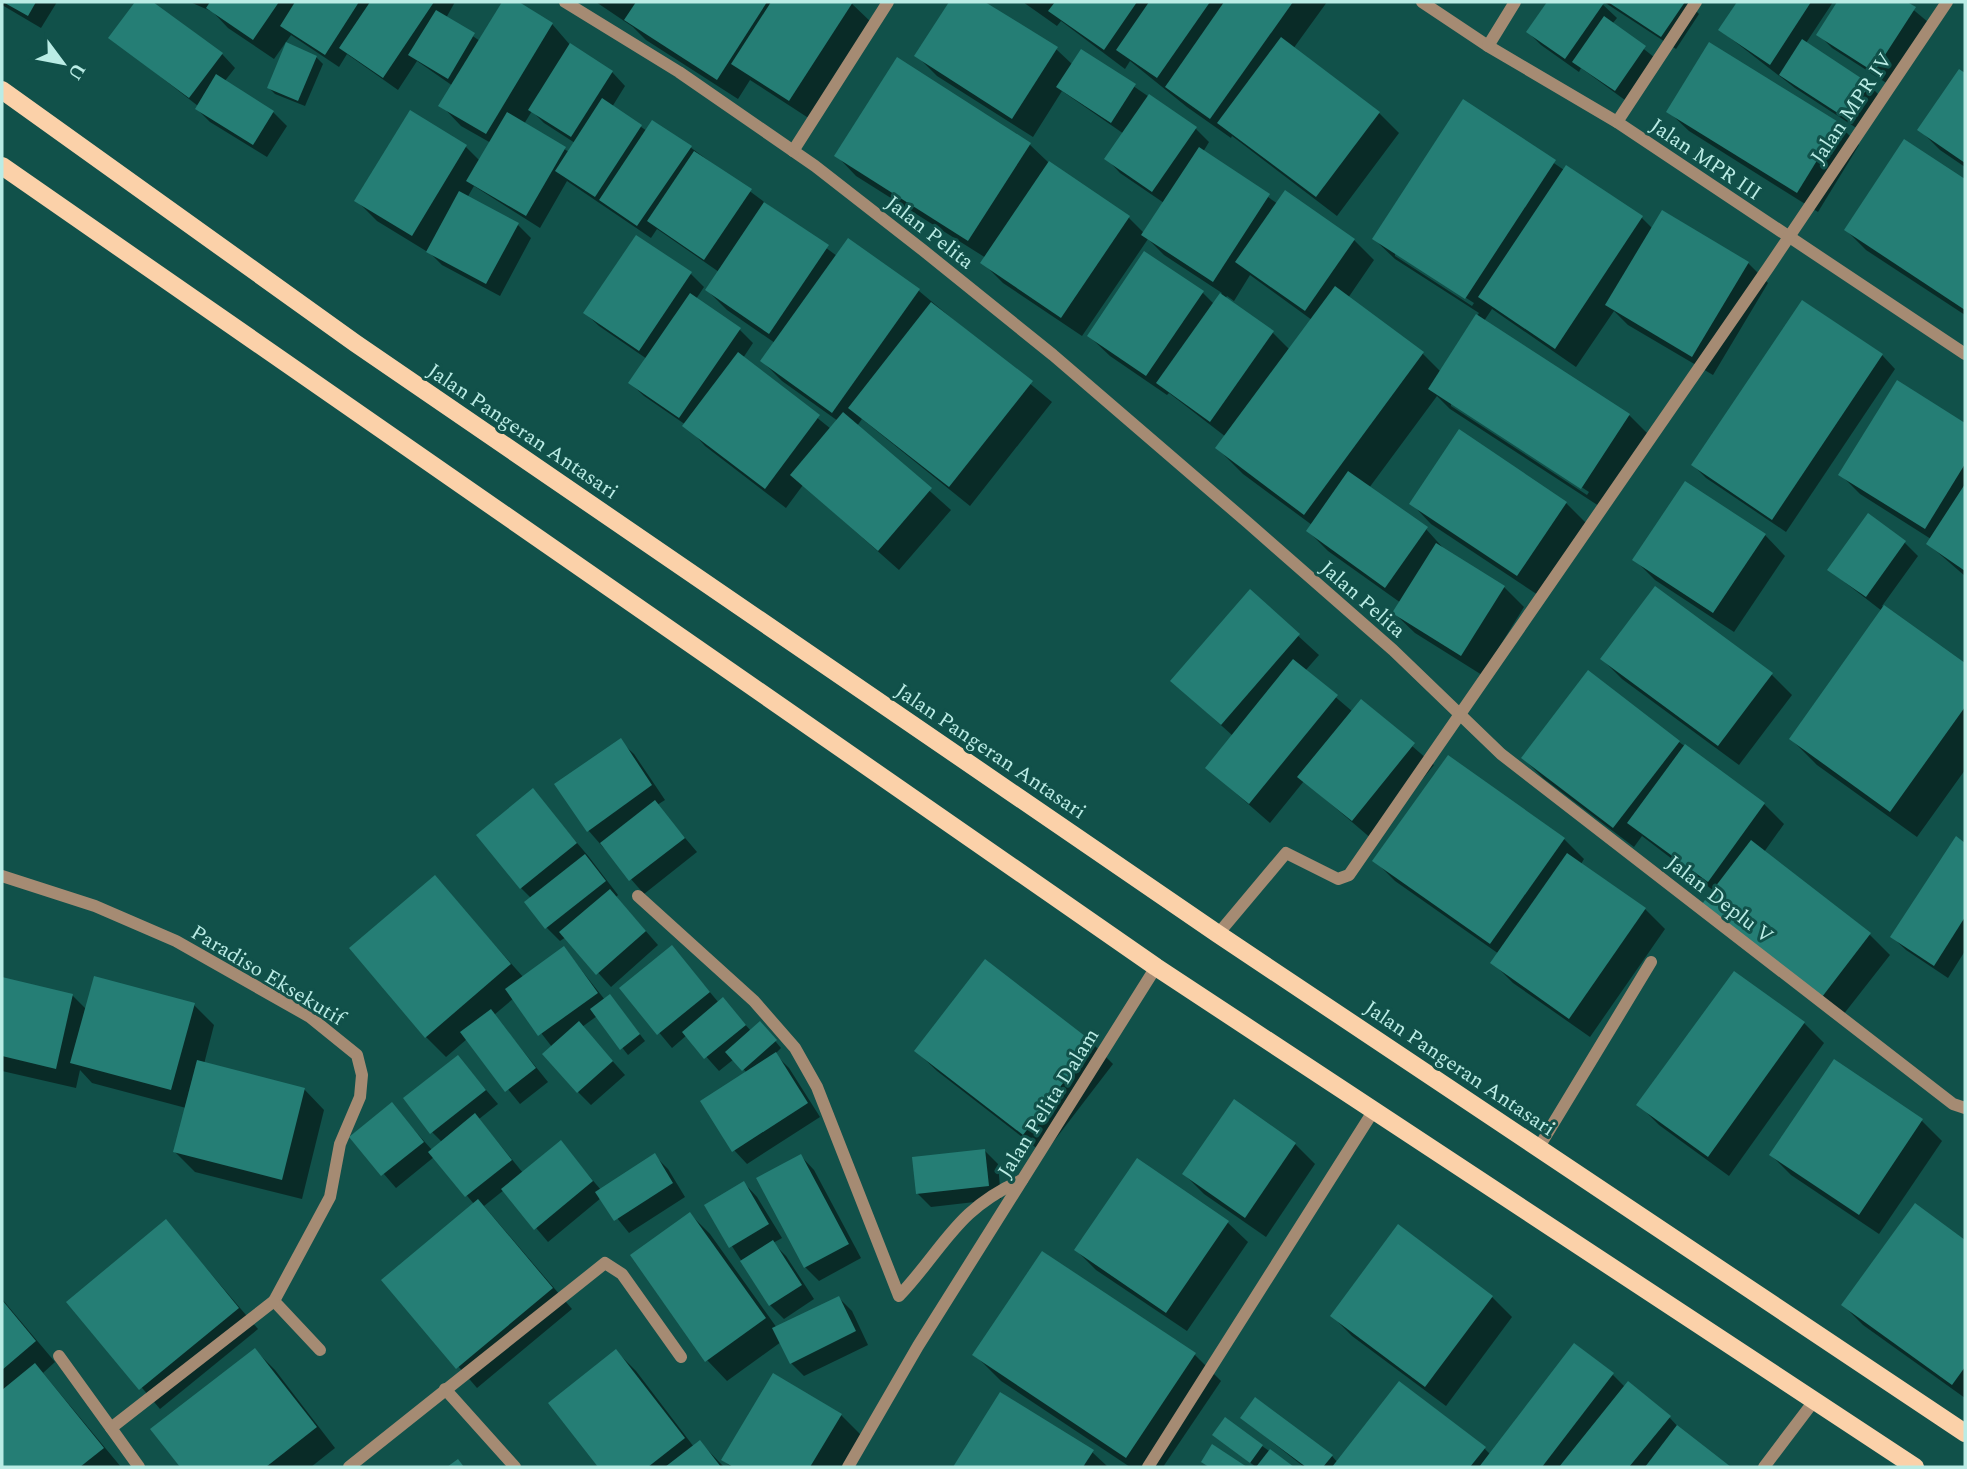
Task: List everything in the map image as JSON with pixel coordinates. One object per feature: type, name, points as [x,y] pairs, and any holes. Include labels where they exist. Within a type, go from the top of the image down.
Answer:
[{"type":"main road","name":"Jalan Pangeran Antasari","points":[[2,90],[355,343],[1217,934],[1965,1433]]},
{"type":"main road","points":[[2,166],[1156,967],[1915,1467]]},
{"type":"street","name":"Jalan Pelita","points":[[565,2],[679,72],[793,151],[1053,355],[1393,650],[1458,712]]},
{"type":"street","points":[[793,151],[888,2]]},
{"type":"street","name":"Jalan MPR III","points":[[1422,2],[1488,46],[1617,122],[1965,354]]},
{"type":"street","points":[[1488,46],[1516,2]]},
{"type":"street","points":[[1617,122],[1696,2]]},
{"type":"street","name":"Jalan MPR IV","points":[[1787,237],[1947,2]]},
{"type":"street","points":[[1217,934],[1286,853],[1338,879],[1349,875],[1458,712],[1787,237]]},
{"type":"street","name":"Jalan Deplu V","points":[[1458,712],[1501,754],[1953,1104],[1965,1108]]},
{"type":"street","name":"Paradiso Eksekutif","points":[[2,876],[95,906],[176,941],[310,1017],[357,1055],[362,1075],[360,1097],[340,1144],[330,1196],[274,1301]]},
{"type":"street","points":[[638,896],[754,1001],[796,1048],[817,1087],[899,1296],[956,1223],[1000,1190],[1022,1180]]},
{"type":"street","points":[[1539,1147],[1651,962]]},
{"type":"street","name":"Jalan Pelita Dalam","points":[[848,1467],[972,1259],[1156,967]]},
{"type":"street","points":[[1148,1467],[1374,1110]]},
{"type":"street","points":[[349,1467],[605,1264],[622,1274],[681,1357]]},
{"type":"street","points":[[111,1428],[274,1301],[320,1350]]},
{"type":"street","points":[[59,1356],[139,1467]]},
{"type":"street","points":[[445,1389],[515,1467]]},
{"type":"street","points":[[1764,1467],[1814,1401]]},
{"type":"building","points":[[3,2],[36,2],[28,16]]},
{"type":"building","points":[[135,2],[153,2],[223,53],[189,98],[108,38]]},
{"type":"building","points":[[210,2],[279,2],[253,40],[206,8]]},
{"type":"building","points":[[295,2],[359,2],[325,55],[280,26]]},
{"type":"building","points":[[370,2],[434,2],[383,78],[339,48]]},
{"type":"building","points":[[502,2],[519,2],[553,23],[486,134],[438,106]]},
{"type":"building","points":[[636,2],[767,2],[717,80],[624,20]]},
{"type":"building","points":[[771,2],[853,2],[789,101],[731,64]]},
{"type":"building","points":[[949,2],[985,2],[1058,47],[1012,119],[914,56]]},
{"type":"building","points":[[1055,2],[1137,2],[1104,50],[1048,11]]},
{"type":"building","points":[[1149,2],[1210,2],[1157,78],[1116,50]]},
{"type":"building","points":[[1224,2],[1293,2],[1210,119],[1165,87]]},
{"type":"building","points":[[1547,2],[1604,3],[1565,59],[1526,32]]},
{"type":"building","points":[[1608,2],[1685,2],[1661,37]]},
{"type":"building","points":[[1737,2],[1811,2],[1770,65],[1718,30]]},
{"type":"building","points":[[1837,2],[1907,2],[1916,7],[1874,72],[1816,35]]},
{"type":"building","points":[[436,10],[475,33],[448,79],[408,55]]},
{"type":"building","points":[[1604,16],[1646,46],[1615,91],[1572,62]]},
{"type":"building","points":[[1281,37],[1380,112],[1316,197],[1217,123]]},
{"type":"building","points":[[1802,39],[1870,84],[1847,119],[1779,75]]},
{"type":"building","points":[[286,42],[317,56],[298,101],[267,88]]},
{"type":"building","points":[[1709,42],[1840,123],[1797,193],[1666,112]]},
{"type":"building","points":[[570,43],[613,71],[571,137],[528,110]]},
{"type":"building","points":[[1081,49],[1136,84],[1111,123],[1056,87]]},
{"type":"building","points":[[897,57],[1031,143],[968,241],[834,156]]},
{"type":"building","points":[[1959,69],[1965,73],[1965,163],[1917,130]]},
{"type":"building","points":[[216,74],[274,111],[253,145],[195,109]]},
{"type":"building","points":[[1149,94],[1197,127],[1152,192],[1104,159]]},
{"type":"building","points":[[602,98],[642,125],[595,197],[555,171]]},
{"type":"building","points":[[1463,99],[1556,160],[1465,299],[1372,239]]},
{"type":"building","points":[[410,110],[467,145],[412,236],[354,201]]},
{"type":"building","points":[[507,112],[566,147],[526,216],[466,181]]},
{"type":"building","points":[[652,120],[692,146],[637,226],[599,200]]},
{"type":"building","points":[[1904,139],[1965,179],[1965,310],[1844,230]]},
{"type":"building","points":[[1199,147],[1270,194],[1213,282],[1141,235]]},
{"type":"building","points":[[694,151],[752,189],[704,260],[647,221]]},
{"type":"building","points":[[1049,161],[1130,216],[1061,318],[980,263]]},
{"type":"building","points":[[1566,165],[1643,216],[1555,349],[1478,297]]},
{"type":"building","points":[[1285,190],[1355,239],[1305,311],[1235,262]]},
{"type":"building","points":[[459,191],[519,223],[486,284],[426,252]]},
{"type":"building","points":[[764,202],[829,245],[769,334],[705,290]]},
{"type":"building","points":[[1662,210],[1749,262],[1692,357],[1605,305]]},
{"type":"building","points":[[636,235],[692,272],[639,351],[583,313]]},
{"type":"building","points":[[848,238],[920,289],[832,413],[760,361]]},
{"type":"building","points":[[1144,251],[1204,291],[1146,376],[1087,336]]},
{"type":"building","points":[[1335,286],[1424,352],[1304,515],[1215,448]]},
{"type":"building","points":[[690,293],[741,328],[679,418],[628,383]]},
{"type":"building","points":[[1220,293],[1274,331],[1210,422],[1156,383]]},
{"type":"building","points":[[1802,300],[1883,354],[1772,520],[1691,465]]},
{"type":"building","points":[[931,302],[1033,381],[949,487],[848,408]]},
{"type":"building","points":[[1476,314],[1630,414],[1581,489],[1428,389]]},
{"type":"building","points":[[738,352],[820,415],[765,489],[682,426]]},
{"type":"building","points":[[1897,380],[1965,423],[1965,464],[1925,529],[1838,475]]},
{"type":"building","points":[[843,412],[932,488],[878,551],[790,475]]},
{"type":"building","points":[[1459,429],[1567,502],[1517,576],[1409,504]]},
{"type":"building","points":[[1348,471],[1428,527],[1385,588],[1306,531]]},
{"type":"building","points":[[1685,481],[1766,534],[1713,613],[1632,560]]},
{"type":"building","points":[[1965,484],[1965,571],[1926,544]]},
{"type":"building","points":[[1868,513],[1906,541],[1866,597],[1827,570]]},
{"type":"building","points":[[1436,543],[1505,586],[1461,656],[1392,613]]},
{"type":"building","points":[[1655,586],[1773,673],[1718,746],[1600,659]]},
{"type":"building","points":[[1250,589],[1300,634],[1221,725],[1170,681]]},
{"type":"building","points":[[1884,605],[1965,663],[1965,707],[1890,812],[1789,739]]},
{"type":"building","points":[[1293,659],[1338,695],[1249,804],[1205,768]]},
{"type":"building","points":[[1588,670],[1680,741],[1613,828],[1521,758]]},
{"type":"building","points":[[1361,699],[1415,743],[1352,821],[1297,777]]},
{"type":"building","points":[[621,738],[652,785],[587,832],[554,784]]},
{"type":"building","points":[[1685,744],[1765,803],[1708,882],[1627,823]]},
{"type":"building","points":[[1448,755],[1565,838],[1490,944],[1372,861]]},
{"type":"building","points":[[533,788],[577,843],[520,889],[476,835]]},
{"type":"building","points":[[655,800],[685,838],[629,881],[600,843]]},
{"type":"building","points":[[1956,836],[1965,843],[1965,917],[1934,966],[1890,937]]},
{"type":"building","points":[[1751,840],[1871,933],[1822,997],[1702,904]]},
{"type":"building","points":[[1567,853],[1646,908],[1569,1019],[1490,963]]},
{"type":"building","points":[[585,854],[606,881],[545,929],[524,902]]},
{"type":"building","points":[[435,875],[511,964],[425,1038],[349,948]]},
{"type":"building","points":[[610,889],[646,931],[596,975],[559,932]]},
{"type":"building","points":[[672,945],[710,992],[657,1035],[619,988]]},
{"type":"building","points":[[564,946],[598,993],[538,1036],[505,989]]},
{"type":"building","points":[[985,959],[1094,1043],[1023,1135],[914,1051]]},
{"type":"building","points":[[1734,971],[1805,1022],[1708,1157],[1636,1105]]},
{"type":"building","points":[[94,976],[195,1003],[171,1090],[70,1063]]},
{"type":"building","points":[[2,977],[73,994],[56,1069],[2,1056]]},
{"type":"building","points":[[610,994],[640,1034],[620,1050],[590,1009]]},
{"type":"building","points":[[723,997],[746,1025],[704,1059],[682,1032]]},
{"type":"building","points":[[491,1009],[536,1068],[505,1092],[460,1032]]},
{"type":"building","points":[[579,1021],[613,1061],[577,1093],[542,1054]]},
{"type":"building","points":[[760,1021],[777,1040],[742,1071],[725,1052]]},
{"type":"building","points":[[776,1052],[808,1103],[732,1152],[700,1101]]},
{"type":"building","points":[[458,1055],[486,1090],[430,1134],[403,1098]]},
{"type":"building","points":[[1834,1059],[1923,1119],[1859,1215],[1769,1155]]},
{"type":"building","points":[[197,1060],[305,1088],[282,1180],[173,1152]]},
{"type":"building","points":[[1234,1099],[1296,1143],[1245,1218],[1182,1174]]},
{"type":"building","points":[[392,1102],[424,1142],[381,1176],[349,1137]]},
{"type":"building","points":[[475,1113],[512,1160],[465,1197],[428,1152]]},
{"type":"building","points":[[561,1140],[593,1181],[534,1230],[501,1189]]},
{"type":"building","points":[[985,1149],[989,1186],[916,1194],[912,1157]]},
{"type":"building","points":[[655,1153],[673,1183],[614,1221],[595,1192]]},
{"type":"building","points":[[801,1154],[849,1244],[804,1268],[756,1178]]},
{"type":"building","points":[[1137,1158],[1229,1221],[1166,1313],[1074,1250]]},
{"type":"building","points":[[744,1181],[769,1224],[729,1248],[704,1205]]},
{"type":"building","points":[[478,1199],[553,1288],[456,1369],[381,1280]]},
{"type":"building","points":[[1915,1203],[1965,1240],[1965,1367],[1952,1385],[1841,1305]]},
{"type":"building","points":[[690,1212],[766,1318],[705,1362],[630,1255]]},
{"type":"building","points":[[166,1219],[239,1308],[139,1390],[66,1302]]},
{"type":"building","points":[[1398,1224],[1493,1296],[1425,1387],[1330,1316]]},
{"type":"building","points":[[773,1240],[802,1285],[769,1306],[740,1261]]},
{"type":"building","points":[[1042,1251],[1196,1353],[1126,1458],[972,1355]]},
{"type":"building","points":[[839,1296],[856,1331],[790,1364],[772,1328]]},
{"type":"building","points":[[2,1300],[36,1341],[2,1370]]},
{"type":"building","points":[[1574,1343],[1614,1373],[1542,1467],[1479,1467]]},
{"type":"building","points":[[255,1348],[317,1427],[266,1467],[180,1467],[150,1429]]},
{"type":"building","points":[[616,1349],[685,1438],[648,1467],[598,1467],[548,1403]]},
{"type":"building","points":[[35,1363],[104,1448],[80,1467],[2,1467],[2,1390]]},
{"type":"building","points":[[773,1373],[842,1414],[810,1467],[733,1467],[721,1460]]},
{"type":"building","points":[[1399,1381],[1486,1447],[1470,1467],[1332,1467]]},
{"type":"building","points":[[1628,1381],[1671,1416],[1629,1467],[1559,1467]]},
{"type":"building","points":[[1000,1392],[1094,1450],[1083,1467],[953,1467]]},
{"type":"building","points":[[1255,1397],[1333,1455],[1323,1467],[1306,1467],[1240,1418]]},
{"type":"building","points":[[1225,1417],[1263,1445],[1250,1463],[1212,1435]]},
{"type":"building","points":[[1677,1425],[1731,1467],[1645,1467]]},
{"type":"building","points":[[700,1440],[721,1467],[665,1467]]},
{"type":"building","points":[[1212,1444],[1247,1467],[1209,1467],[1201,1462]]},
{"type":"building","points":[[1270,1449],[1294,1467],[1256,1467]]},
{"type":"building","points":[[458,1459],[464,1467],[447,1467]]}]
